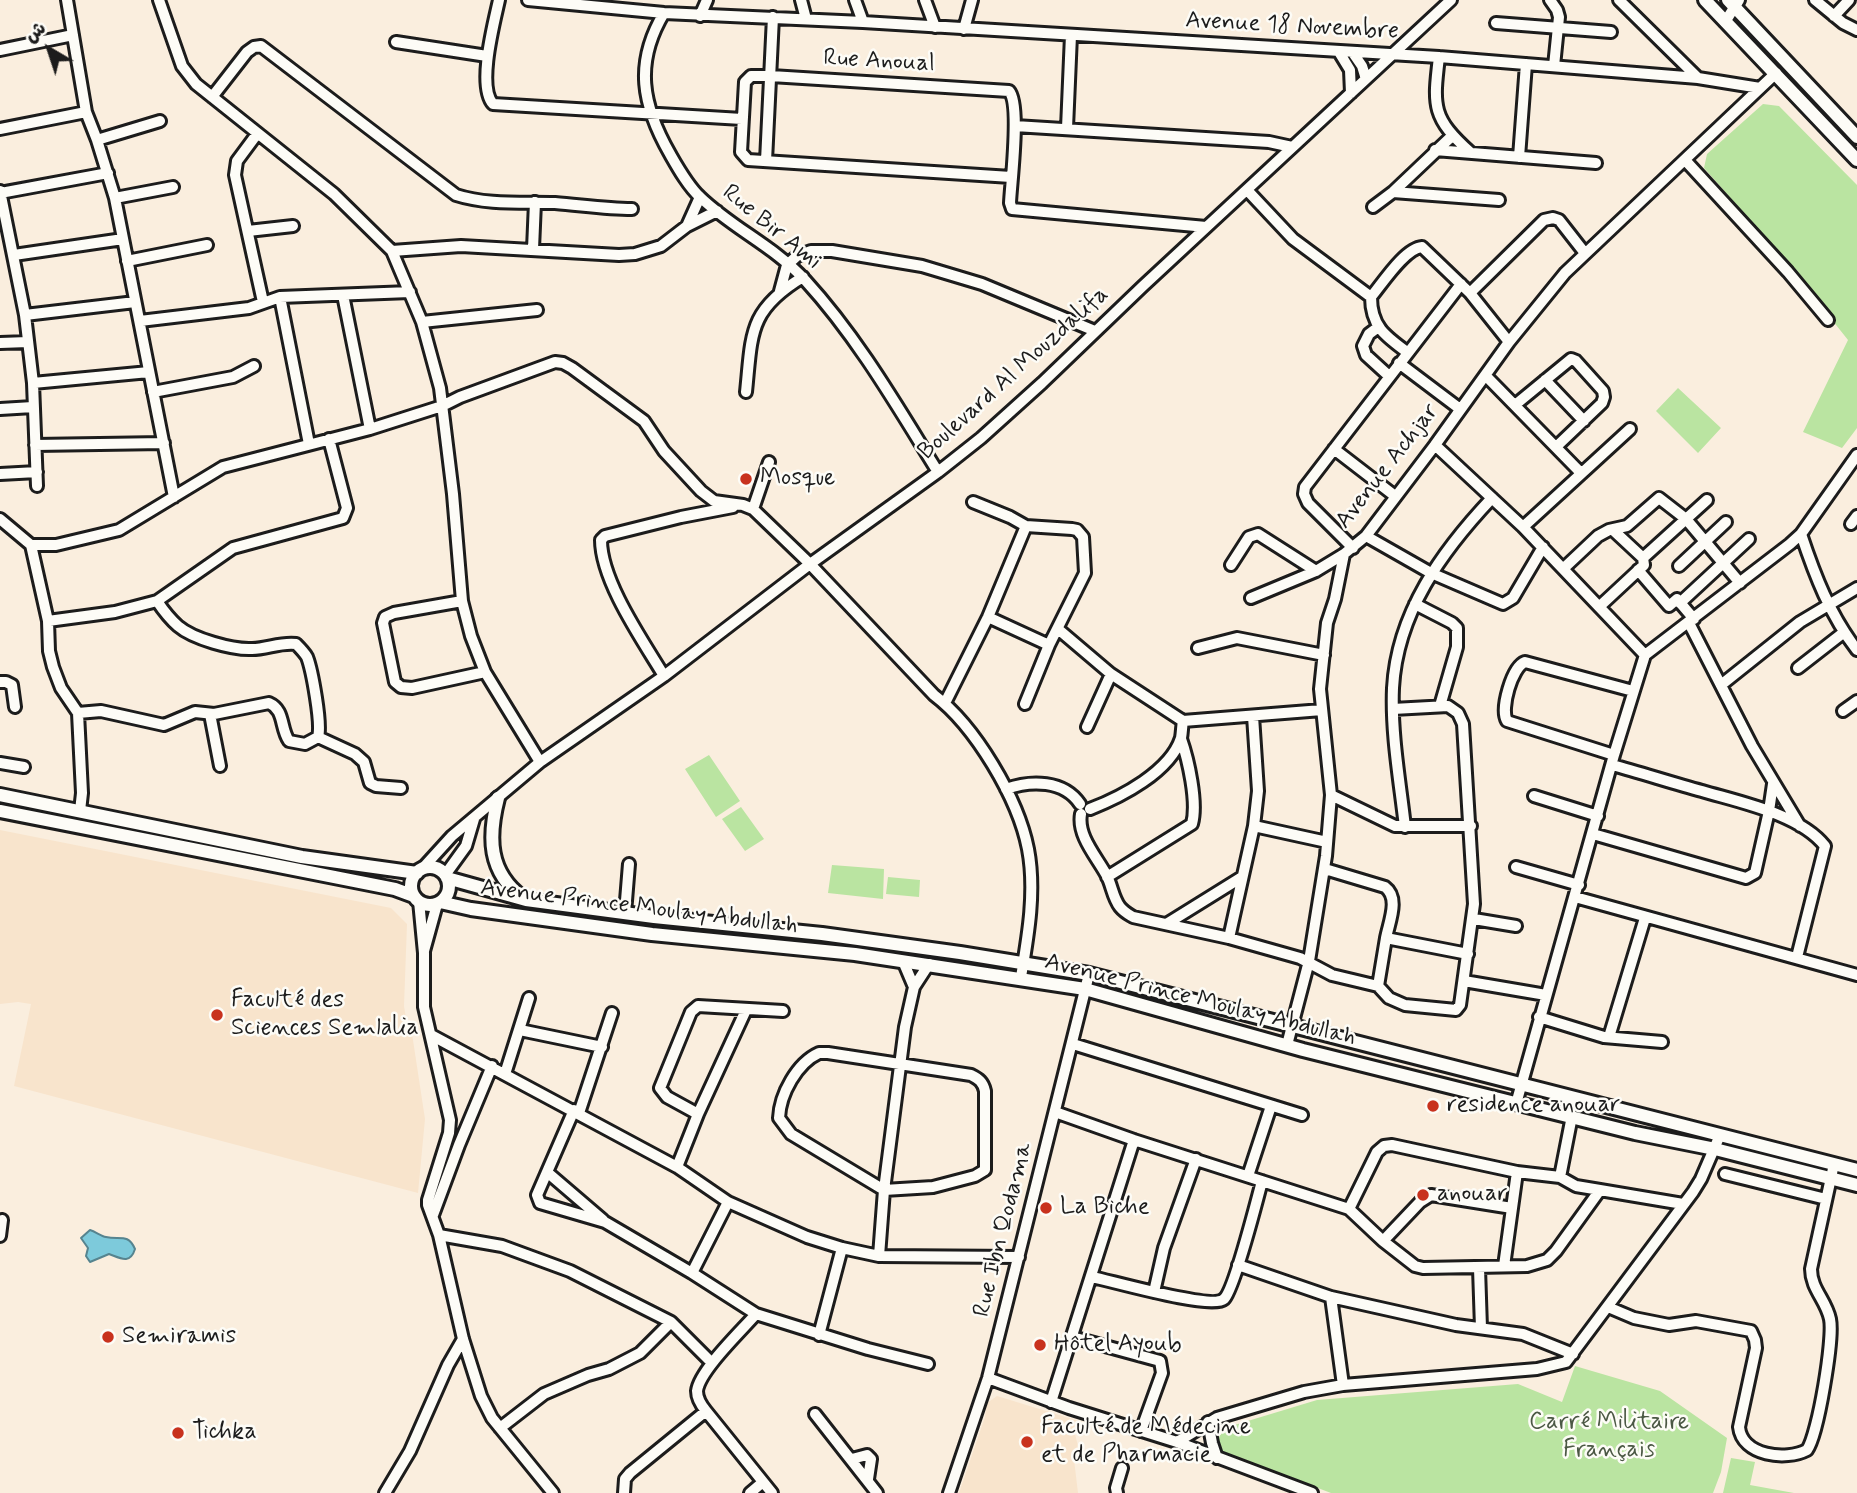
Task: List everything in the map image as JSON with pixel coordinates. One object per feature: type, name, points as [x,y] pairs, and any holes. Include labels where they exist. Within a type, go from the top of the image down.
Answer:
[{"type":"main road","points":[[1705,0],[1857,160]]},
{"type":"main road","points":[[1734,3],[1857,137]]},
{"type":"main road","points":[[0,795],[302,857],[419,871],[435,868],[446,876],[447,894],[438,903],[427,905],[395,889],[0,811]]},
{"type":"main road","points":[[498,798],[491,826],[495,860],[513,891],[526,900]]},
{"type":"main road","points":[[416,898],[411,884],[419,871]]},
{"type":"main road","name":"Avenue Prince Moulay Abdullah","points":[[446,876],[526,900],[821,933],[1022,971],[1287,1045],[1516,1104],[1715,1149],[1857,1185]]},
{"type":"main road","name":"Avenue Prince Moulay Abdullah","points":[[438,903],[652,934],[929,964],[1089,974],[1857,1170]]},
{"type":"street","points":[[67,0],[86,112],[115,198],[174,497]]},
{"type":"street","points":[[159,0],[182,66],[196,84],[334,194],[392,251],[422,322],[440,388],[463,601],[471,636],[485,671],[540,762]]},
{"type":"street","points":[[499,0],[487,56],[489,98],[497,105],[742,119],[741,152],[748,160],[1011,177]]},
{"type":"street","name":"Avenue 18 Novembre","points":[[528,0],[633,5],[651,12],[700,16],[773,17],[1439,57],[1698,78],[1760,88]]},
{"type":"street","points":[[700,16],[707,0]]},
{"type":"street","points":[[801,0],[806,19]]},
{"type":"street","points":[[855,0],[863,22]]},
{"type":"street","points":[[925,0],[935,27]]},
{"type":"street","points":[[964,29],[972,0]]},
{"type":"street","name":"Boulevard Al Mouzdalifa","points":[[419,871],[440,846],[540,762],[664,676],[810,564],[938,472],[1042,383],[1206,226],[1451,0]]},
{"type":"street","points":[[1550,0],[1559,13],[1554,66]]},
{"type":"street","points":[[1619,0],[1698,78]]},
{"type":"street","points":[[1815,0],[1857,30]]},
{"type":"street","points":[[1834,16],[1849,0]]},
{"type":"street","points":[[1726,22],[1734,3]]},
{"type":"street","name":"Rue Bir Ami","points":[[651,12],[651,34],[645,68],[646,94],[651,114],[678,167],[700,197],[803,278],[858,345],[938,472]]},
{"type":"street","name":"Rue Bir Ami","points":[[651,34],[664,13]]},
{"type":"street","points":[[766,162],[773,17]]},
{"type":"street","points":[[1496,23],[1611,32]]},
{"type":"street","points":[[0,50],[73,35]]},
{"type":"street","points":[[1066,128],[1071,35]]},
{"type":"street","points":[[396,42],[487,56]]},
{"type":"street","points":[[212,97],[247,52],[254,47],[261,47],[456,195],[481,201],[632,209]]},
{"type":"street","points":[[1339,52],[1350,70],[1351,93]]},
{"type":"street","points":[[1353,53],[1362,66],[1366,79]]},
{"type":"street","points":[[1439,57],[1436,111],[1452,136],[1471,153]]},
{"type":"street","points":[[1519,157],[1526,64]]},
{"type":"street","name":"Avenue Achjar","points":[[1287,1045],[1309,961],[1325,869],[1331,794],[1322,710],[1321,671],[1327,624],[1348,551],[1366,536],[1509,342],[1584,252],[1776,73]]},
{"type":"street","name":"Rue Anoual","points":[[742,119],[744,82],[751,76],[771,76],[1004,90],[1014,97],[1015,126]]},
{"type":"street","points":[[0,129],[86,112]]},
{"type":"street","points":[[97,140],[160,121]]},
{"type":"street","points":[[1206,226],[1016,211],[1010,206],[1015,126],[1269,142],[1292,147]]},
{"type":"street","points":[[257,134],[234,167],[263,302]]},
{"type":"street","points":[[1373,207],[1393,192],[1452,136]]},
{"type":"street","points":[[1435,150],[1596,163]]},
{"type":"street","points":[[1685,159],[1828,320]]},
{"type":"street","points":[[37,486],[33,383],[25,315],[0,193],[108,173]]},
{"type":"street","points":[[115,198],[173,187]]},
{"type":"street","points":[[1247,190],[1300,246],[1371,297]]},
{"type":"street","points":[[1393,192],[1499,200]]},
{"type":"street","points":[[687,226],[700,197]]},
{"type":"street","points":[[533,249],[535,202]]},
{"type":"street","points":[[392,251],[461,246],[635,254],[662,246],[687,226],[717,211]]},
{"type":"street","points":[[1470,293],[1544,220],[1559,220],[1584,252]]},
{"type":"street","points":[[248,231],[293,226]]},
{"type":"street","points":[[13,255],[123,239]]},
{"type":"street","points":[[127,261],[207,245]]},
{"type":"street","points":[[1407,352],[1377,328],[1371,309],[1371,297],[1407,254],[1418,247],[1422,247],[1470,293],[1509,342]]},
{"type":"street","points":[[780,291],[787,265],[797,256],[811,251],[832,251],[922,266],[982,284],[1095,331]]},
{"type":"street","points":[[746,392],[754,326],[763,310],[780,291],[803,278]]},
{"type":"street","points":[[1251,598],[1316,571],[1348,551],[1308,503],[1304,494],[1305,487],[1461,284]]},
{"type":"street","points":[[140,321],[249,308],[280,298],[410,292]]},
{"type":"street","points":[[343,295],[370,429]]},
{"type":"street","points":[[280,298],[309,444]]},
{"type":"street","points":[[25,315],[135,302]]},
{"type":"street","points":[[422,322],[537,310]]},
{"type":"street","points":[[1377,328],[1369,334],[1363,346],[1366,355],[1389,376]]},
{"type":"street","points":[[0,343],[28,342]]},
{"type":"street","points":[[1514,405],[1570,359],[1576,361],[1603,391],[1604,397],[1602,403],[1556,447]]},
{"type":"street","points":[[31,545],[56,545],[119,530],[223,467],[370,429],[442,406],[546,364],[563,363],[644,421],[664,451],[701,491],[714,501],[748,507],[810,564],[934,695],[945,703],[989,758],[1006,789],[1028,849],[1031,890],[1022,971]]},
{"type":"street","points":[[1399,363],[1460,409]]},
{"type":"street","points":[[153,392],[233,377],[254,366]]},
{"type":"street","points":[[33,383],[149,372]]},
{"type":"street","points":[[1486,376],[1580,472]]},
{"type":"street","points":[[1545,380],[1584,421]]},
{"type":"street","points":[[0,409],[33,407]]},
{"type":"street","points":[[1523,527],[1630,429]]},
{"type":"street","points":[[48,621],[115,612],[157,601],[233,548],[343,519],[346,508],[329,439]]},
{"type":"street","points":[[35,445],[164,443]]},
{"type":"street","points":[[1435,445],[1523,527],[1645,655]]},
{"type":"street","points":[[1334,449],[1395,496]]},
{"type":"street","points":[[1516,1104],[1645,655],[1801,534],[1856,459]]},
{"type":"street","points":[[748,507],[769,461]]},
{"type":"street","points":[[0,474],[37,472]]},
{"type":"street","points":[[1405,827],[1393,709],[1393,687],[1401,641],[1415,604],[1431,573],[1452,543],[1492,498]]},
{"type":"street","points":[[1564,568],[1598,536],[1606,531],[1627,526],[1659,498],[1686,519],[1740,583]]},
{"type":"street","points":[[1643,558],[1707,500]]},
{"type":"street","points":[[973,502],[1026,526],[1072,529],[1077,530],[1083,537],[1086,573],[1064,612],[1025,704]]},
{"type":"street","points":[[664,676],[624,609],[613,583],[601,540],[605,536],[681,517],[748,507]]},
{"type":"street","points":[[0,519],[31,545],[48,621],[49,651],[53,667],[61,688],[78,713],[82,793],[80,811]]},
{"type":"street","points":[[1679,566],[1726,522]]},
{"type":"street","points":[[945,703],[988,617],[1026,526]]},
{"type":"street","points":[[1600,606],[1644,564],[1643,558],[1613,530]]},
{"type":"street","points":[[1231,565],[1249,537],[1258,534],[1316,571]]},
{"type":"street","points":[[1801,534],[1828,605],[1843,633],[1857,650]]},
{"type":"street","points":[[1366,536],[1431,573],[1503,604],[1513,598],[1542,547]]},
{"type":"street","points":[[1681,603],[1749,539]]},
{"type":"street","points":[[1638,570],[1669,606],[1677,599],[1681,603],[1773,784],[1801,827]]},
{"type":"street","points":[[1721,685],[1800,622],[1857,588]]},
{"type":"street","points":[[78,713],[101,711],[164,725],[189,714],[210,714],[269,703],[274,704],[280,712],[289,741],[305,744],[318,737],[321,730],[307,659],[296,644],[285,643],[248,649],[226,646],[181,629],[157,601]]},
{"type":"street","points":[[463,601],[394,612],[385,617],[383,623],[395,682],[401,687],[412,688],[485,671]]},
{"type":"street","points":[[1415,604],[1457,628],[1457,647],[1440,706]]},
{"type":"street","points":[[988,617],[1049,645]]},
{"type":"street","points":[[1058,629],[1111,674],[1183,721],[1322,710]]},
{"type":"street","points":[[1798,668],[1843,633]]},
{"type":"street","points":[[1198,648],[1237,638],[1324,655]]},
{"type":"street","points":[[1633,691],[1525,662],[1520,663],[1515,670],[1503,715],[1507,721],[1613,760],[1769,811],[1818,838],[1825,846],[1797,957]]},
{"type":"street","points":[[1087,727],[1111,674]]},
{"type":"street","points":[[0,682],[10,682],[12,685],[15,707]]},
{"type":"street","points":[[1843,712],[1857,701]]},
{"type":"street","points":[[1084,809],[1080,820],[1084,835],[1107,877],[1117,903],[1133,917],[1229,938],[1309,961],[1323,972],[1378,986],[1397,1002],[1452,1011],[1460,1005],[1474,919],[1464,724],[1453,708],[1440,706],[1393,709]]},
{"type":"street","points":[[210,714],[220,766]]},
{"type":"street","points":[[1229,938],[1254,826],[1258,791],[1253,716]]},
{"type":"street","points":[[1107,877],[1192,824],[1194,813],[1188,762],[1181,739],[1183,721]]},
{"type":"street","points":[[318,737],[355,754],[364,762],[370,783],[401,788]]},
{"type":"street","points":[[1084,809],[1104,804],[1156,773],[1181,739]]},
{"type":"street","points":[[0,763],[24,767]]},
{"type":"street","points":[[1006,789],[1032,782],[1041,783],[1075,796],[1084,809]]},
{"type":"street","points":[[1593,834],[1745,878],[1755,873],[1773,784]]},
{"type":"street","points":[[1331,794],[1395,826],[1471,826]]},
{"type":"street","points":[[1534,796],[1598,816]]},
{"type":"street","name":"Boulevard Al Mouzdalifa","points":[[446,876],[466,846],[474,819]]},
{"type":"street","points":[[1254,826],[1327,842]]},
{"type":"street","points":[[625,913],[629,864]]},
{"type":"street","points":[[1516,867],[1579,885]]},
{"type":"street","points":[[1325,869],[1385,887],[1391,892],[1393,899],[1378,986]]},
{"type":"street","points":[[1168,923],[1242,877]]},
{"type":"street","points":[[1575,897],[1857,975]]},
{"type":"street","points":[[416,898],[424,953],[424,1007],[450,1120],[449,1133],[428,1200],[439,1235],[463,1339],[481,1396],[500,1428],[553,1493]]},
{"type":"street","points":[[424,953],[438,903]]},
{"type":"street","points":[[1609,1037],[1645,918]]},
{"type":"street","points":[[1474,919],[1516,926]]},
{"type":"street","points":[[1386,938],[1468,954]]},
{"type":"street","points":[[903,961],[914,987]]},
{"type":"street","points":[[879,1256],[899,1063],[914,987],[929,964]]},
{"type":"street","name":"Rue Ibn Qodama","points":[[949,1493],[988,1378],[1089,974]]},
{"type":"street","points":[[1464,981],[1546,995]]},
{"type":"street","points":[[505,1074],[529,998]]},
{"type":"street","points":[[698,1114],[667,1097],[660,1088],[691,1012],[703,1005],[783,1011]]},
{"type":"street","points":[[677,1167],[746,1010]]},
{"type":"street","points":[[605,1222],[540,1203],[537,1195],[576,1112],[602,1047],[612,1013]]},
{"type":"street","points":[[1539,1017],[1587,1034],[1662,1042]]},
{"type":"street","points":[[520,1030],[602,1047]]},
{"type":"street","points":[[431,1035],[677,1167],[728,1202],[807,1237],[879,1256],[1019,1257]]},
{"type":"street","points":[[1073,1044],[1302,1115]]},
{"type":"street","points":[[820,1053],[971,1075],[981,1081],[985,1091],[985,1170],[975,1176],[933,1187],[884,1190],[791,1134],[779,1118],[779,1106],[785,1091],[805,1062],[820,1053]]},
{"type":"street","points":[[433,1215],[492,1066]]},
{"type":"street","points":[[1248,1176],[1270,1106]]},
{"type":"street","points":[[1055,1112],[1349,1209],[1382,1241],[1415,1266],[1527,1266],[1547,1260],[1600,1189]]},
{"type":"street","points":[[1560,1177],[1572,1116]]},
{"type":"street","points":[[1177,1442],[1208,1422],[1304,1392],[1343,1385],[1537,1369],[1566,1362],[1701,1179],[1720,1135]]},
{"type":"street","points":[[1051,1402],[1134,1140]]},
{"type":"street","points":[[1349,1209],[1377,1152],[1384,1146],[1391,1145],[1517,1172],[1560,1177],[1576,1186],[1683,1204]]},
{"type":"street","points":[[1154,1292],[1164,1248],[1196,1159]]},
{"type":"street","points":[[1608,1307],[1634,1318],[1669,1325],[1696,1321],[1751,1331],[1756,1348],[1739,1427],[1742,1439],[1751,1447],[1782,1456],[1792,1456],[1807,1450],[1814,1434],[1831,1335],[1829,1312],[1811,1279],[1834,1164]]},
{"type":"street","points":[[547,1172],[605,1222],[756,1314],[819,1335],[928,1364]]},
{"type":"street","points":[[1504,1266],[1517,1172]]},
{"type":"street","points":[[1725,1174],[1826,1199]]},
{"type":"street","points":[[1092,1277],[1217,1303],[1227,1294],[1238,1265],[1262,1181]]},
{"type":"street","points":[[1382,1241],[1420,1202],[1431,1195],[1512,1208]]},
{"type":"street","points":[[692,1273],[728,1202]]},
{"type":"street","points":[[0,1236],[2,1220]]},
{"type":"street","points":[[439,1235],[502,1246],[569,1271],[671,1322],[712,1363]]},
{"type":"street","points":[[819,1335],[842,1248]]},
{"type":"street","points":[[1238,1265],[1331,1297],[1523,1334],[1573,1354]]},
{"type":"street","points":[[1479,1268],[1481,1328]]},
{"type":"street","points":[[1331,1297],[1343,1385]]},
{"type":"street","points":[[756,1314],[712,1363],[697,1390],[702,1406],[772,1493]]},
{"type":"street","points":[[500,1428],[544,1394],[609,1369],[640,1353],[671,1322]]},
{"type":"street","points":[[1072,1337],[1160,1362],[1162,1373],[1142,1431]]},
{"type":"street","points":[[385,1493],[410,1451],[448,1365],[463,1339]]},
{"type":"street","points":[[988,1378],[1051,1402],[1177,1442],[1312,1493]]},
{"type":"street","points":[[624,1493],[625,1479],[702,1406]]},
{"type":"street","points":[[815,1415],[852,1459],[869,1457],[872,1462],[867,1479],[877,1493]]},
{"type":"street","points":[[1208,1422],[1217,1458]]},
{"type":"street","points":[[1117,1493],[1122,1468]]},
{"type":"street","points":[[750,1493],[763,1482]]},
{"type":"shaded area","name":"Faculté des Sciences Semlalia","points":[[0,830],[391,908],[407,924],[404,1006],[407,1024],[411,1027],[425,1119],[418,1193],[14,1086],[31,1004],[0,1004]]},
{"type":"shaded area","name":"Faculté de Médecine et de Pharmacie","points":[[997,1396],[1082,1422],[1075,1434],[1079,1450],[1073,1451],[1078,1493],[959,1493],[985,1417],[987,1403]]},
{"type":"green space","points":[[1763,104],[1779,106],[1857,185],[1857,428],[1842,448],[1803,432],[1848,340],[1778,252],[1704,168],[1707,154]]},
{"type":"green space","points":[[1678,388],[1721,428],[1698,453],[1656,411]]},
{"type":"green space","points":[[709,755],[740,801],[716,817],[685,769]]},
{"type":"green space","points":[[741,807],[764,839],[745,851],[722,819]]},
{"type":"green space","points":[[832,865],[884,869],[883,899],[828,893]]},
{"type":"green space","points":[[888,877],[920,880],[919,897],[886,894]]},
{"type":"green space","name":"Carré Militaire Français","points":[[1575,1366],[1660,1391],[1727,1438],[1721,1472],[1713,1493],[1331,1493],[1226,1453],[1218,1444],[1221,1433],[1228,1427],[1317,1400],[1518,1384],[1562,1402]]},
{"type":"green space","points":[[1731,1458],[1755,1462],[1750,1485],[1794,1493],[1723,1493]]},
{"type":"water","points":[[90,1230],[106,1237],[126,1239],[135,1249],[133,1254],[124,1259],[109,1254],[90,1262],[86,1256],[88,1248],[81,1238]]},
{"type":"place","name":"Mosque","points":[[746,479]]},
{"type":"place","name":"Faculté des Sciences Semlalia","points":[[217,1015]]},
{"type":"place","name":"residence anouar","points":[[1433,1106]]},
{"type":"place","name":"anouar","points":[[1423,1195]]},
{"type":"place","name":"La Biche","points":[[1046,1208]]},
{"type":"place","name":"Semiramis","points":[[108,1337]]},
{"type":"place","name":"Hôtel Ayoub","points":[[1040,1345]]},
{"type":"place","name":"Tichka","points":[[178,1433]]},
{"type":"place","name":"Faculté de Médecine et de Pharmacie","points":[[1027,1442]]}]
